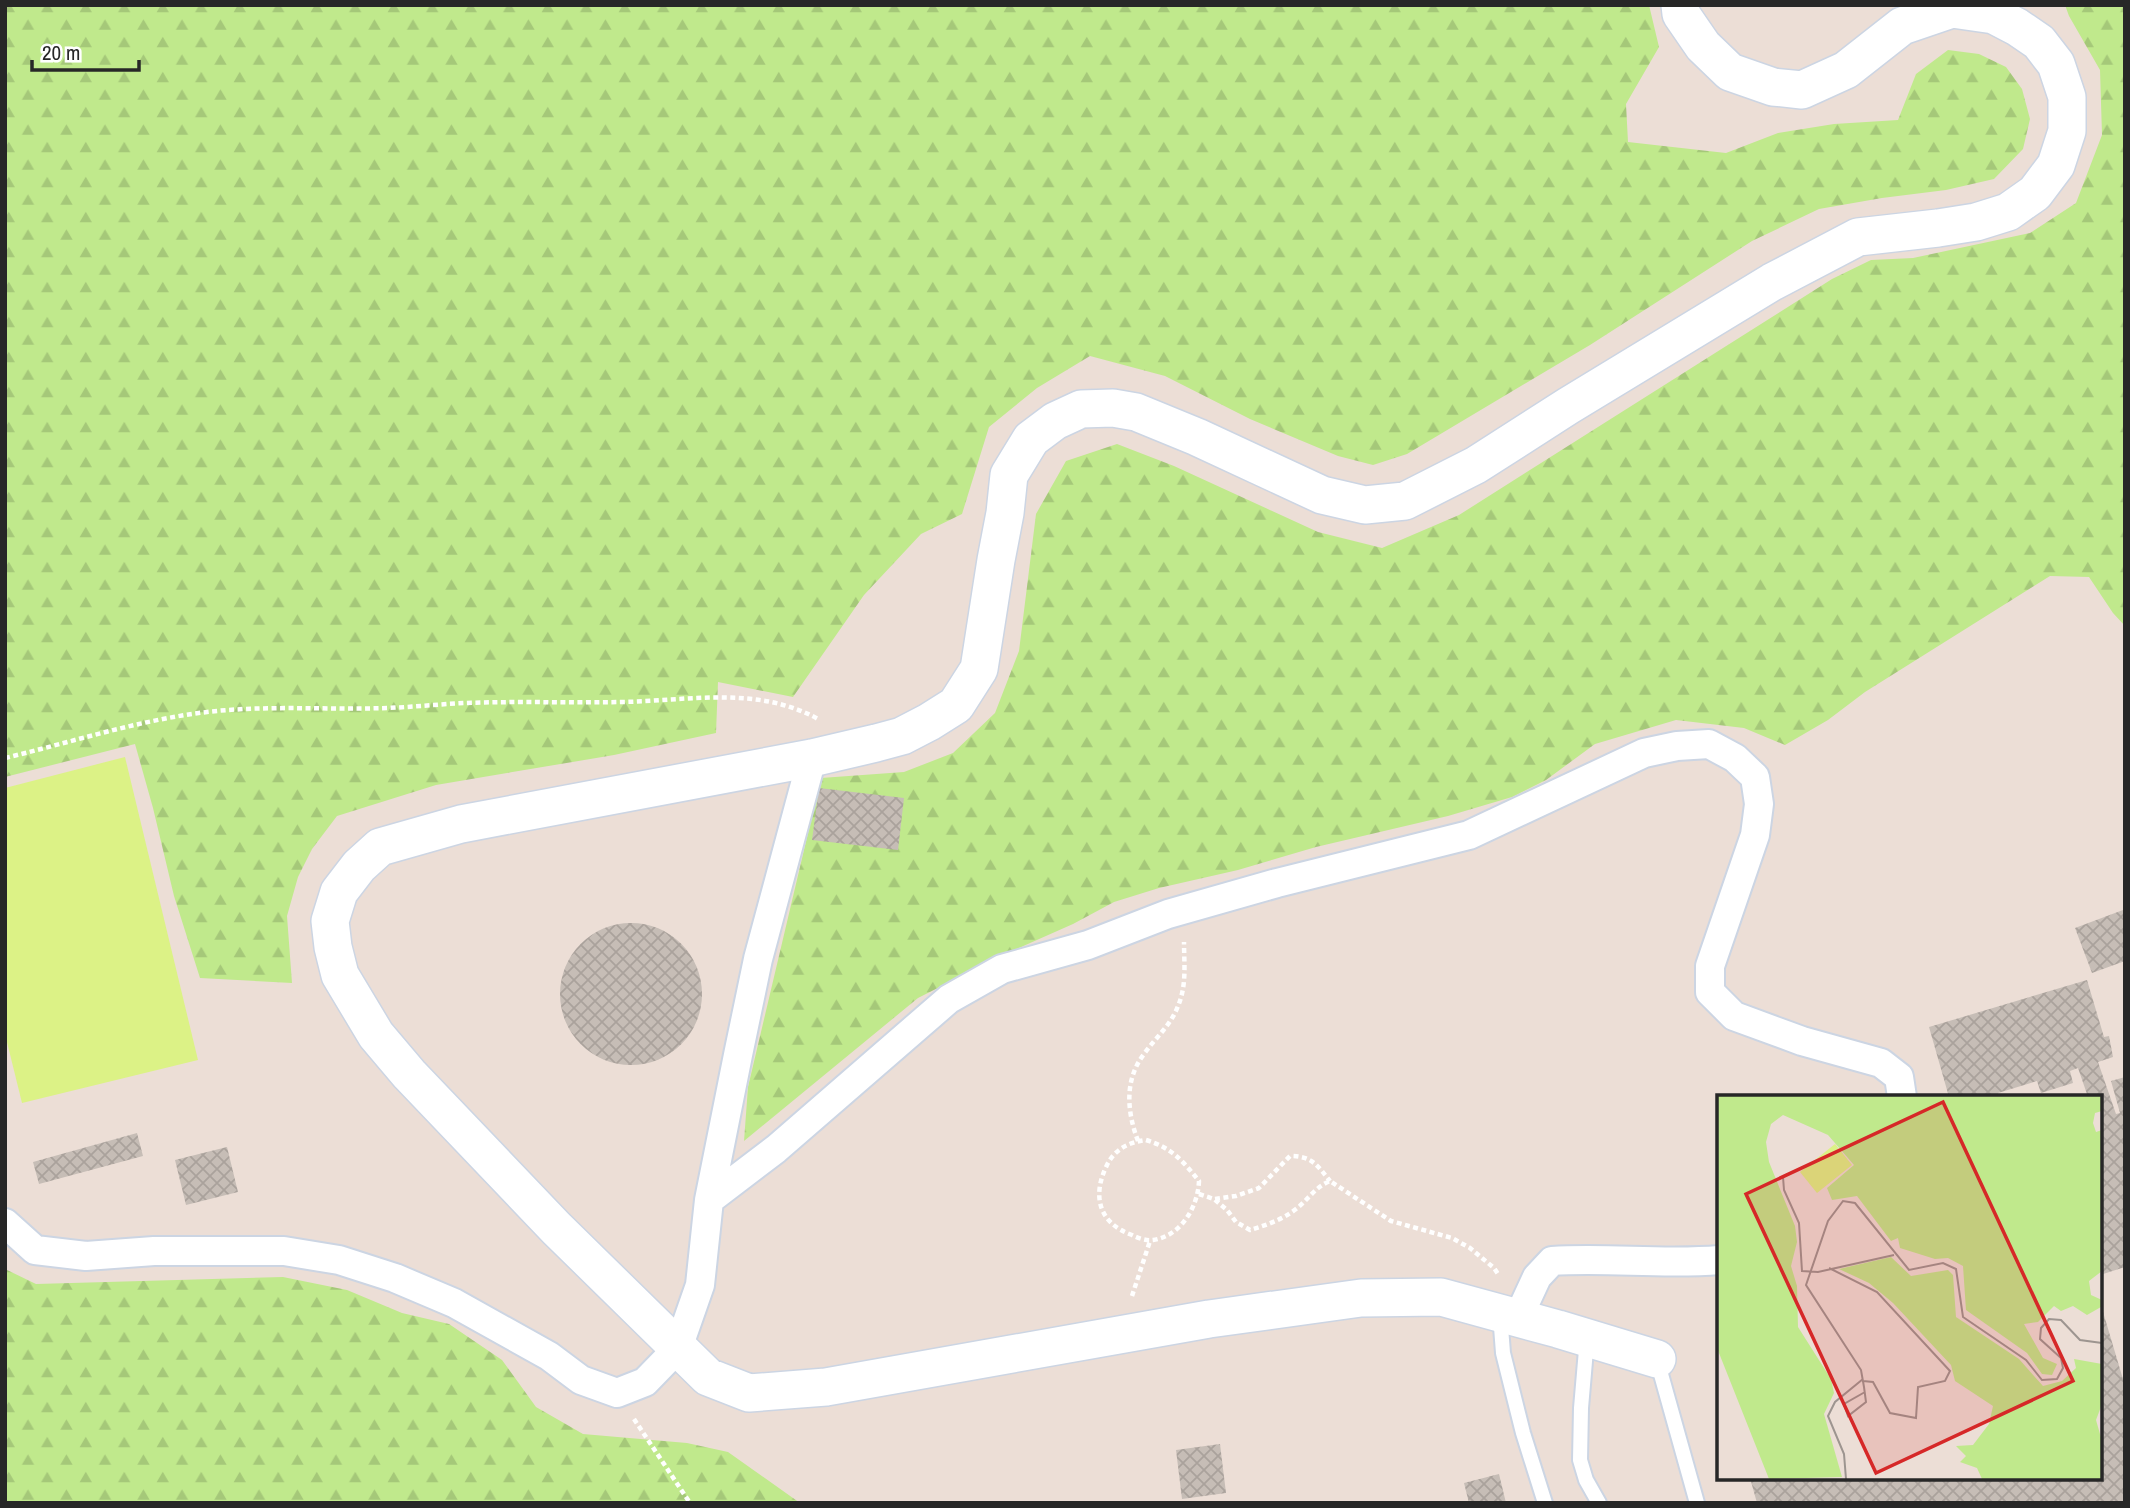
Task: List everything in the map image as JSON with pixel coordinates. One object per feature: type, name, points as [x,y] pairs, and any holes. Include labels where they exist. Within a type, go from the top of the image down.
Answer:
[{"type":"street","points":[[1657,1359],[1441,1297],[1361,1297],[1209,1319],[826,1387],[748,1392],[708,1377],[556,1228],[410,1074],[376,1035],[340,975],[330,921],[339,891],[359,866],[380,847],[461,824],[812,758],[902,736],[956,705],[979,669],[1009,475],[1031,439],[1055,421],[1081,409],[1112,408],[1136,412],[1322,495],[1365,505],[1405,501],[1476,465],[1772,282],[1845,243],[1858,237],[1976,222],[2008,212],[2035,193],[2056,165],[2067,131],[2067,97],[2056,64],[2039,42],[1994,15],[1952,9],[1902,26],[1846,70],[1802,90],[1773,87],[1730,72],[1703,46],[1681,14],[1680,5]]},
{"type":"street","points":[[709,1200],[776,1149],[949,999],[1002,969],[1088,945],[1187,909],[1277,883],[1469,835],[1644,753],[1677,746],[1709,744],[1735,758],[1755,777],[1759,804],[1755,835],[1710,966],[1710,992],[1734,1016],[1802,1041],[1881,1063],[1899,1077],[1902,1095]]},
{"type":"street","points":[[5,1223],[35,1250],[86,1256],[154,1251],[284,1251],[339,1260],[395,1278],[454,1303],[548,1356],[582,1380],[617,1392],[645,1382],[678,1348],[700,1285],[709,1200],[758,959],[812,758]]},
{"type":"street","points":[[1509,1315],[1552,1261],[1581,1259],[1689,1263],[1717,1260]]},
{"type":"lane","points":[[1509,1315],[1503,1353],[1523,1433],[1545,1503]]},
{"type":"lane","points":[[1587,1338],[1580,1460],[1586,1480],[1599,1503]]},
{"type":"lane","points":[[1657,1359],[1697,1503]]},
{"type":"path","points":[[5,758],[105,732],[206,712],[279,707],[351,709],[466,703],[623,702],[715,697],[775,701],[800,710],[821,721],[849,748]]},
{"type":"path","points":[[1138,1141],[1131,1124],[1129,1087],[1143,1055],[1173,1018],[1182,995],[1187,909]]},
{"type":"path","points":[[1146,1140],[1163,1145],[1175,1154],[1199,1181],[1199,1194],[1193,1210],[1181,1226],[1165,1237],[1150,1241],[1122,1232],[1112,1224],[1101,1210],[1098,1193],[1102,1175],[1111,1158],[1132,1141],[1138,1141],[1146,1140]]},
{"type":"path","points":[[1214,1199],[1236,1196],[1259,1188],[1290,1156],[1304,1156],[1316,1163],[1330,1181],[1391,1220],[1452,1238],[1470,1248],[1500,1276]]},
{"type":"path","points":[[1199,1194],[1214,1199],[1236,1222],[1250,1230],[1275,1222],[1296,1209],[1322,1184],[1330,1181]]},
{"type":"path","points":[[1131,1300],[1150,1241]]},
{"type":"path","points":[[617,1392],[690,1503]]},
{"type":"green space","points":[[5,5],[1649,5],[1659,47],[1626,104],[1628,142],[1726,153],[1778,133],[1834,124],[1898,120],[1916,74],[1948,50],[1979,54],[2006,67],[2022,89],[2030,119],[2023,149],[1994,179],[1946,190],[1819,209],[1752,241],[1590,345],[1407,454],[1373,465],[1338,456],[1250,419],[1165,376],[1090,356],[1037,388],[989,427],[962,514],[921,534],[864,595],[793,697],[718,682],[716,733],[614,755],[436,785],[337,816],[312,849],[298,877],[287,916],[292,983],[200,978],[174,896],[135,744],[5,777]]},
{"type":"green space","points":[[2065,5],[2125,5],[2125,626],[2089,577],[2050,576],[1785,745],[1744,728],[1676,720],[1595,744],[1546,780],[1512,797],[1114,902],[918,998],[744,1141],[748,1087],[821,778],[904,772],[953,753],[995,713],[1019,651],[1036,514],[1066,461],[1117,444],[1174,466],[1318,532],[1382,548],[1459,515],[1832,279],[1871,260],[1913,258],[2030,233],[2076,203],[2102,135],[2100,70]]},
{"type":"green space","points":[[125,757],[198,1060],[22,1103],[5,1034],[5,788]]},
{"type":"green space","points":[[5,1269],[36,1284],[283,1277],[347,1290],[402,1313],[449,1324],[502,1360],[536,1407],[583,1434],[687,1443],[728,1452],[800,1503],[5,1503]]},
{"type":"building","points":[[819,788],[904,798],[898,850],[812,840]]},
{"type":"building","points":[[2123,910],[2125,961],[2092,973],[2075,928]]},
{"type":"building","points":[[631,923],[658,929],[681,944],[696,967],[702,994],[696,1021],[681,1044],[658,1059],[631,1065],[604,1059],[581,1044],[566,1021],[560,994],[566,967],[581,944],[604,929]]},
{"type":"building","points":[[2087,980],[2104,1037],[2109,1036],[2113,1057],[2098,1062],[2116,1114],[2120,1113],[2111,1081],[2125,1077],[2125,1267],[2102,1274],[2102,1095],[2087,1095],[2078,1068],[2070,1071],[2073,1083],[2041,1093],[2037,1081],[1998,1095],[1948,1095],[1929,1027]]},
{"type":"building","points":[[137,1133],[143,1156],[39,1184],[33,1162]]},
{"type":"building","points":[[227,1147],[238,1192],[186,1205],[175,1160]]},
{"type":"building","points":[[2102,1308],[2125,1386],[2125,1503],[1757,1503],[1751,1480],[2102,1480]]},
{"type":"building","points":[[1220,1444],[1226,1493],[1182,1499],[1176,1450]]},
{"type":"building","points":[[1499,1474],[1506,1503],[1469,1503],[1464,1483]]}]
